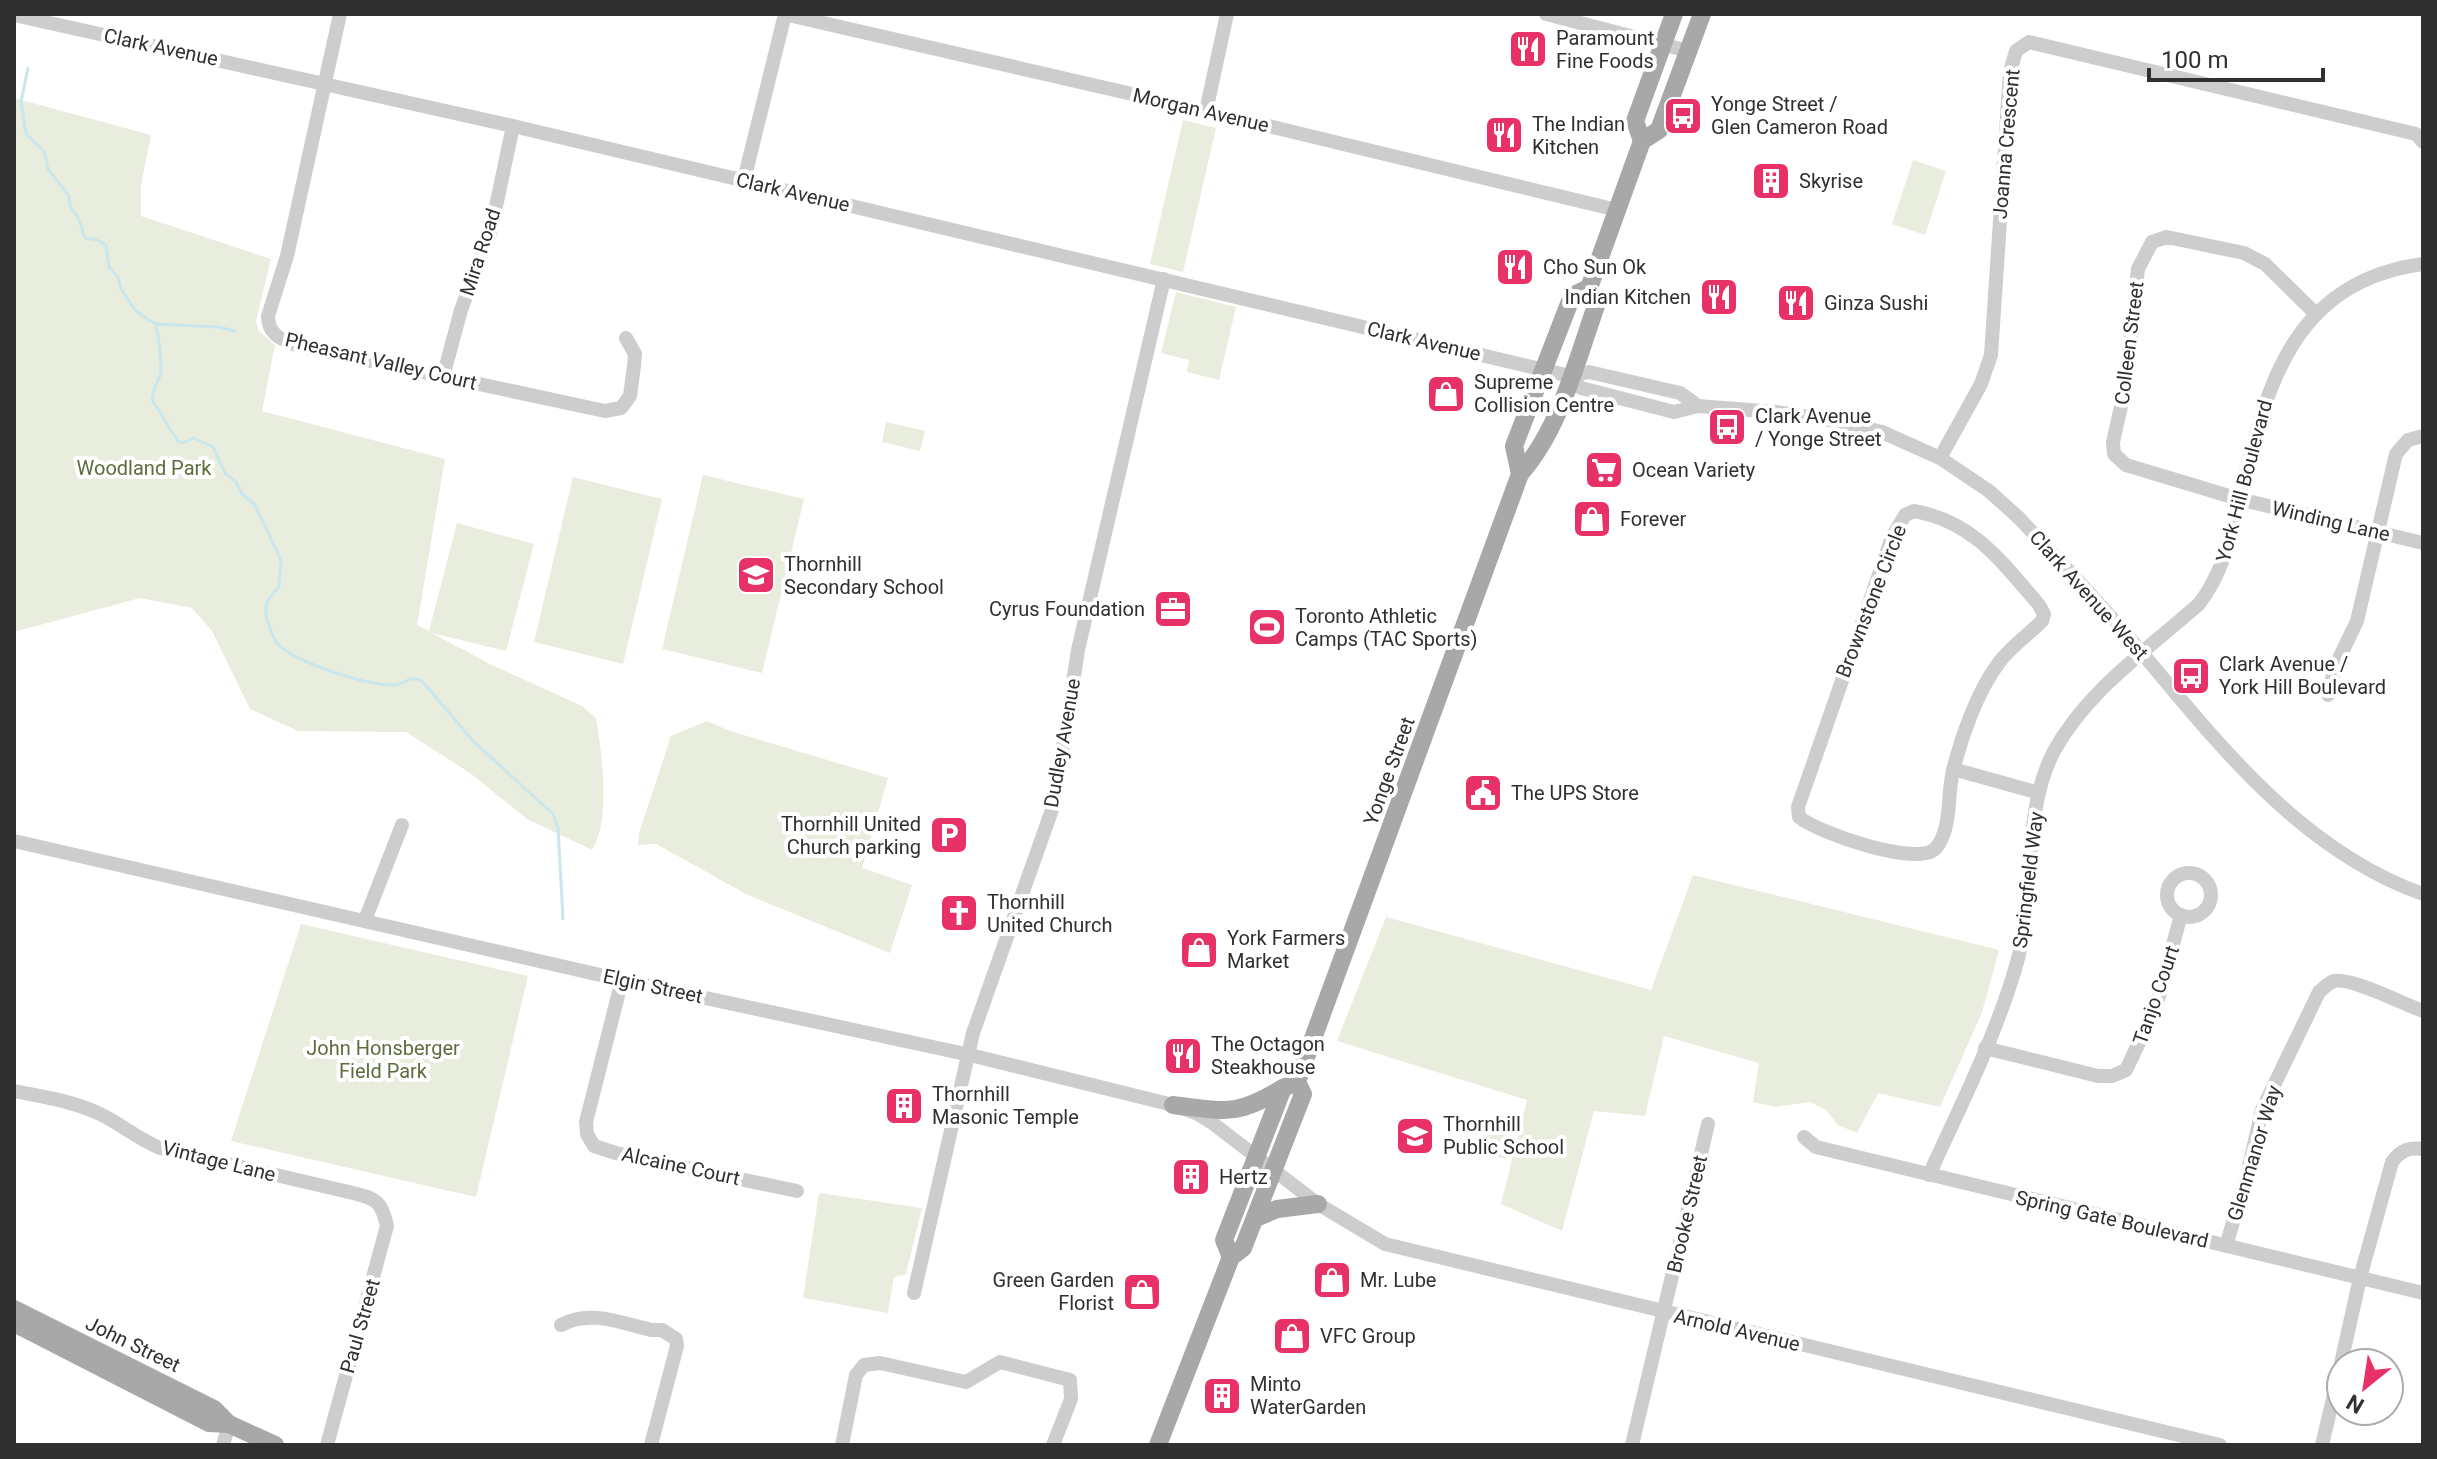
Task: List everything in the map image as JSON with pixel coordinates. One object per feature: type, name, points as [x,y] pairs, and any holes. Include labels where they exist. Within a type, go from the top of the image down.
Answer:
[{"type":"main road","name":"Yonge Street","points":[[1642,141],[1635,121],[1674,14]]},
{"type":"main road","name":"Yonge Street","points":[[1231,1257],[1224,1240],[1256,1156],[1290,1085],[1520,474],[1537,455],[1570,376],[1596,306],[1589,288],[1642,141],[1659,130],[1702,14]]},
{"type":"main road","name":"Yonge Street","points":[[1520,474],[1514,446],[1572,296],[1589,288]]},
{"type":"main road","name":"Yonge Street","points":[[1158,1445],[1231,1257],[1243,1248],[1303,1094],[1290,1085]]},
{"type":"main road","points":[[1173,1105],[1225,1111],[1246,1109],[1290,1085]]},
{"type":"main road","points":[[1256,1218],[1277,1209],[1318,1204]]},
{"type":"main road","name":"John Street","points":[[14,1309],[214,1409],[229,1424],[275,1445]]},
{"type":"main road","name":"John Street","points":[[14,1323],[209,1423],[229,1424]]},
{"type":"street","points":[[324,83],[340,14]]},
{"type":"street","points":[[744,180],[785,14]]},
{"type":"street","name":"Morgan Avenue","points":[[785,14],[1617,210]]},
{"type":"street","points":[[1206,111],[1227,14]]},
{"type":"street","points":[[1546,14],[1688,51]]},
{"type":"street","name":"Clark Avenue","points":[[14,15],[513,126],[1570,376]]},
{"type":"street","name":"Joanna Crescent","points":[[1940,458],[1981,384],[1991,355],[2010,72],[2016,51],[2029,42],[2416,134],[2423,142]]},
{"type":"street","name":"Pheasant Valley Court","points":[[324,83],[287,256],[271,305],[268,326],[275,336],[296,345],[611,411],[621,408],[630,396],[635,354],[626,338]]},
{"type":"street","name":"Mira Road","points":[[443,377],[461,310],[491,230],[513,126]]},
{"type":"street","name":"Colleen Street","points":[[2239,499],[2126,465],[2114,454],[2113,442],[2126,384],[2138,269],[2144,254],[2152,242],[2167,237],[2244,253],[2265,264],[2316,314]]},
{"type":"street","name":"York Hill Boulevard","points":[[2143,654],[2199,604],[2210,590],[2225,555],[2256,426],[2268,391],[2295,339],[2316,314],[2363,282],[2423,264]]},
{"type":"street","name":"Dudley Avenue","points":[[914,1293],[973,1033],[1054,804],[1078,650],[1164,279]]},
{"type":"street","name":"Clark Avenue West","points":[[1570,376],[1581,388],[1674,412],[1698,406],[1838,421],[1882,432],[1940,458],[1989,491],[2019,518],[2253,780],[2305,827],[2401,886],[2423,894]]},
{"type":"street","points":[[2328,695],[2335,667],[2357,621],[2396,454],[2408,440],[2423,436]]},
{"type":"street","name":"Winding Lane","points":[[2239,499],[2423,543]]},
{"type":"street","name":"Brownstone Circle","points":[[1914,511],[1954,523],[1978,538],[2044,614],[2042,621],[1998,664],[1971,716],[1953,769],[1945,829],[1939,845],[1930,854],[1908,855],[1858,842],[1809,825],[1799,817],[1798,807],[1814,758],[1892,537],[1905,515],[1914,511]]},
{"type":"street","name":"Springfield Way","points":[[1929,1175],[1985,1048],[2016,966],[2028,906],[2039,793],[2053,753],[2083,707],[2143,654]]},
{"type":"street","points":[[1953,769],[2039,793]]},
{"type":"street","points":[[365,920],[402,825]]},
{"type":"street","name":"Elgin Street","points":[[14,841],[622,980],[970,1055],[1173,1105],[1198,1114],[1273,1170]]},
{"type":"street","name":"Tanjo Court","points":[[1985,1048],[2098,1076],[2112,1076],[2126,1070],[2156,1007],[2181,915]]},
{"type":"street","name":"Alcaine Court","points":[[622,980],[586,1122],[587,1134],[594,1146],[797,1191]]},
{"type":"street","name":"Glenmanor Way","points":[[2226,1246],[2262,1110],[2319,992],[2337,980],[2350,981],[2423,1011]]},
{"type":"street","name":"Vintage Lane","points":[[14,1091],[92,1111],[160,1148],[370,1197],[383,1207]]},
{"type":"street","name":"Brooke Street","points":[[1632,1445],[1708,1124]]},
{"type":"street","name":"Spring Gate Boulevard","points":[[1804,1137],[1816,1147],[2423,1293]]},
{"type":"street","points":[[2345,1347],[2392,1162],[2399,1152],[2423,1149]]},
{"type":"street","name":"Arnold Avenue","points":[[1273,1170],[1318,1204],[1385,1244],[2220,1445]]},
{"type":"street","name":"Paul Street","points":[[327,1445],[384,1242],[387,1226],[383,1207]]},
{"type":"street","points":[[561,1325],[587,1316],[662,1330],[676,1339],[677,1346],[651,1445]]},
{"type":"street","points":[[842,1445],[856,1375],[864,1365],[880,1363],[966,1382],[1000,1362],[1070,1380],[1071,1399],[1053,1445]]},
{"type":"street","points":[[223,1445],[229,1424]]},
{"type":"green space","name":"Woodland Park","points":[[14,98],[151,135],[141,185],[141,216],[271,259],[256,321],[258,330],[275,345],[262,411],[445,459],[417,625],[429,631],[457,523],[534,544],[506,651],[432,633],[490,664],[582,706],[596,718],[603,804],[598,837],[592,850],[527,819],[470,773],[406,732],[298,731],[250,709],[212,631],[192,608],[140,598],[14,632]]},
{"type":"green space","points":[[1183,120],[1216,128],[1183,272],[1150,264]]},
{"type":"green space","points":[[1913,160],[1946,171],[1925,235],[1892,224]]},
{"type":"green space","points":[[1176,292],[1236,307],[1219,380],[1187,372],[1189,360],[1161,353]]},
{"type":"green space","points":[[886,422],[925,431],[920,451],[882,442]]},
{"type":"green space","points":[[703,475],[804,499],[762,673],[662,649]]},
{"type":"green space","points":[[573,477],[662,499],[623,664],[534,642]]},
{"type":"green space","points":[[707,721],[730,731],[888,778],[862,868],[912,885],[890,953],[748,895],[656,844],[638,845],[639,833],[671,736]]},
{"type":"green space","points":[[1693,875],[1999,950],[1982,1012],[1940,1107],[1878,1093],[1857,1133],[1838,1125],[1826,1110],[1810,1102],[1775,1107],[1753,1102],[1759,1063],[1664,1036],[1645,1116],[1594,1111],[1562,1231],[1501,1204],[1527,1100],[1337,1041],[1386,917],[1651,990]]},
{"type":"green space","name":"John Honsberger Field Park","points":[[301,924],[528,976],[476,1197],[231,1141]]},
{"type":"green space","points":[[1483,1127],[1514,1131],[1507,1159],[1477,1152]]},
{"type":"green space","points":[[819,1193],[922,1208],[906,1274],[894,1277],[888,1313],[803,1298]]},
{"type":"waterway","points":[[28,68],[21,102],[26,134],[44,151],[48,169],[69,196],[70,206],[78,217],[85,238],[106,245],[109,267],[118,277],[121,289],[135,310],[156,324],[218,327],[235,331]]},
{"type":"waterway","points":[[156,324],[161,372],[152,400],[179,442],[193,438],[213,447],[225,473],[255,505],[280,558],[279,587],[268,600],[266,608],[267,619],[277,642],[303,660],[351,677],[393,685],[410,679],[422,681],[474,742],[553,814],[558,828],[563,919]]},
{"type":"place","name":"Paramount Fine Foods","points":[[1528,49]]},
{"type":"place","name":"Yonge Street / Glen Cameron Road","points":[[1683,116]]},
{"type":"place","name":"The Indian Kitchen","points":[[1504,135]]},
{"type":"place","name":"Skyrise","points":[[1771,181]]},
{"type":"place","name":"Cho Sun Ok","points":[[1515,267]]},
{"type":"place","name":"Indian Kitchen","points":[[1719,297]]},
{"type":"place","name":"Ginza Sushi","points":[[1796,303]]},
{"type":"place","name":"Supreme Collision Centre","points":[[1446,394]]},
{"type":"place","name":"Clark Avenue / Yonge Street","points":[[1727,427]]},
{"type":"place","name":"Ocean Variety","points":[[1604,470]]},
{"type":"place","name":"Forever","points":[[1592,519]]},
{"type":"place","name":"Thornhill Secondary School","points":[[756,575]]},
{"type":"place","name":"Cyrus Foundation","points":[[1173,609]]},
{"type":"place","name":"Toronto Athletic Camps (TAC Sports)","points":[[1267,627]]},
{"type":"place","name":"Clark Avenue / York Hill Boulevard","points":[[2191,676]]},
{"type":"place","name":"The UPS Store","points":[[1483,793]]},
{"type":"place","name":"Thornhill United Church parking","points":[[949,835]]},
{"type":"place","name":"Thornhill United Church","points":[[959,913]]},
{"type":"place","name":"York Farmers Market","points":[[1199,950]]},
{"type":"place","name":"The Octagon Steakhouse","points":[[1183,1056]]},
{"type":"place","name":"Thornhill Masonic Temple","points":[[904,1106]]},
{"type":"place","name":"Thornhill Public School","points":[[1415,1136]]},
{"type":"place","name":"Hertz","points":[[1191,1177]]},
{"type":"place","name":"Mr. Lube","points":[[1332,1280]]},
{"type":"place","name":"Green Garden Florist","points":[[1142,1292]]},
{"type":"place","name":"VFC Group","points":[[1292,1336]]},
{"type":"place","name":"Minto WaterGarden","points":[[1222,1396]]}]
